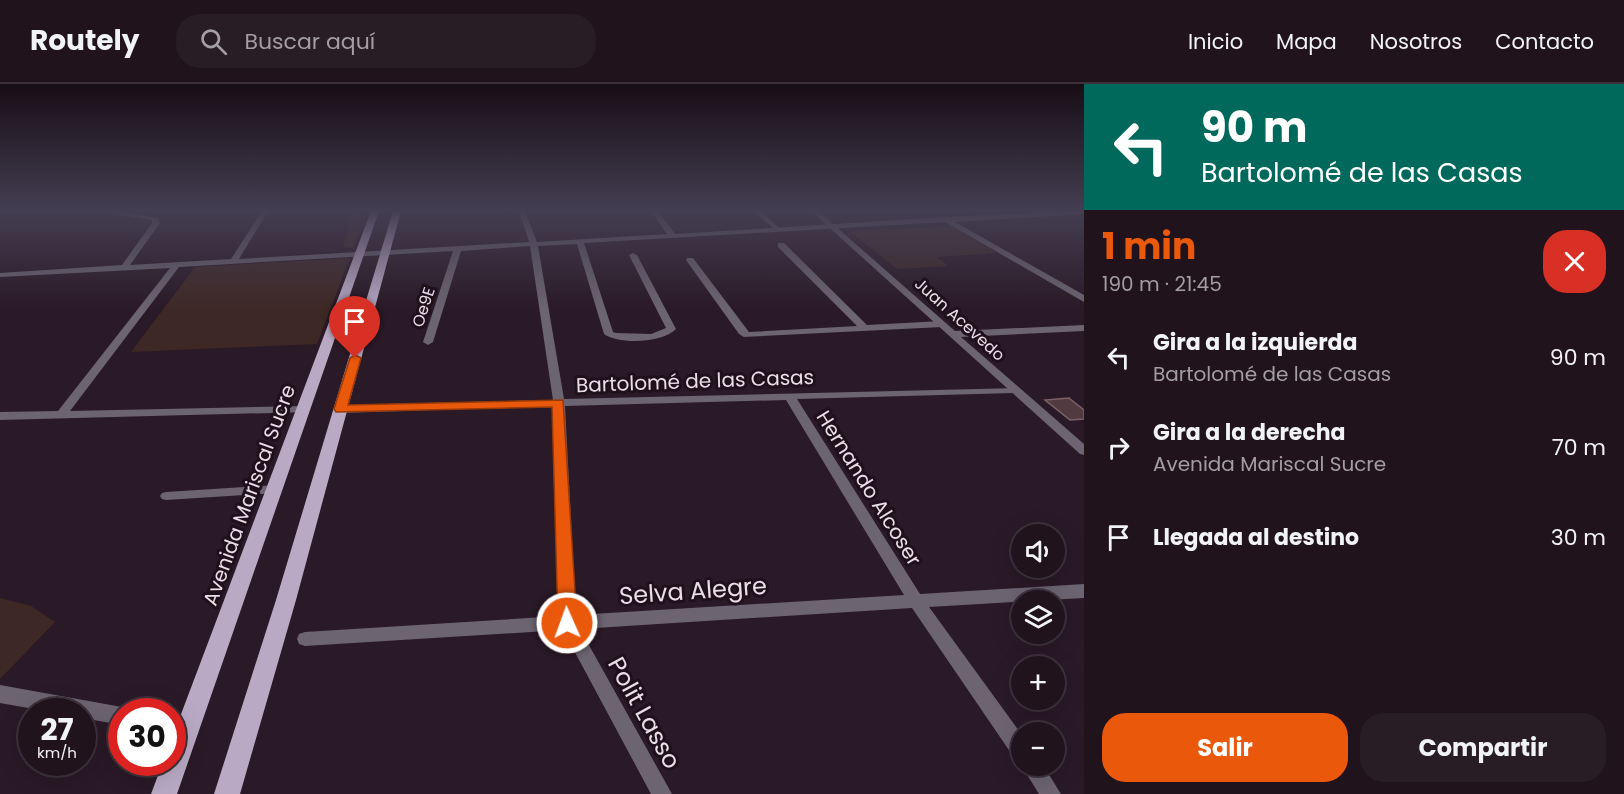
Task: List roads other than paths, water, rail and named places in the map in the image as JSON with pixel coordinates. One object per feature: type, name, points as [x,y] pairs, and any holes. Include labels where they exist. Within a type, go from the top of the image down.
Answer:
[{"type":"main road","name":"Avenida Mariscal Sucre","points":[[186,715],[276,489],[363,244]]},
{"type":"main road","points":[[227,794],[388,244]]},
{"type":"main road","name":"Avenida Mariscal Sucre","points":[[164,794],[169,776]]},
{"type":"street","points":[[124,268],[141,244]]},
{"type":"street","points":[[233,262],[244,244]]},
{"type":"street","points":[[0,275],[458,247],[544,244]]},
{"type":"street","points":[[581,244],[609,334],[622,338],[668,334],[671,329],[633,255]]},
{"type":"street","name":"Juan Acevedo","points":[[851,244],[955,334],[1014,390],[1084,451]]},
{"type":"street","points":[[989,244],[1084,299]]},
{"type":"street","points":[[534,245],[559,403],[567,623]]},
{"type":"street","points":[[781,245],[864,328]]},
{"type":"street","name":"Oe9E","points":[[428,342],[458,247]]},
{"type":"street","points":[[690,260],[744,334],[942,324]]},
{"type":"street","points":[[61,415],[176,265]]},
{"type":"street","points":[[955,334],[1084,328]]},
{"type":"street","name":"Bartolomé de las Casas","points":[[341,409],[1014,390]]},
{"type":"street","name":"Hernando Alcoser","points":[[789,396],[916,601],[1011,736]]},
{"type":"street","points":[[0,416],[304,410]]},
{"type":"street","name":"Selva Alegre","points":[[305,639],[1084,591]]},
{"type":"street","name":"Polit Lasso","points":[[567,623],[662,794]]},
{"type":"street","points":[[0,694],[108,713]]},
{"type":"street","points":[[1039,776],[1052,794]]},
{"type":"lane","points":[[166,496],[276,489]]}]
